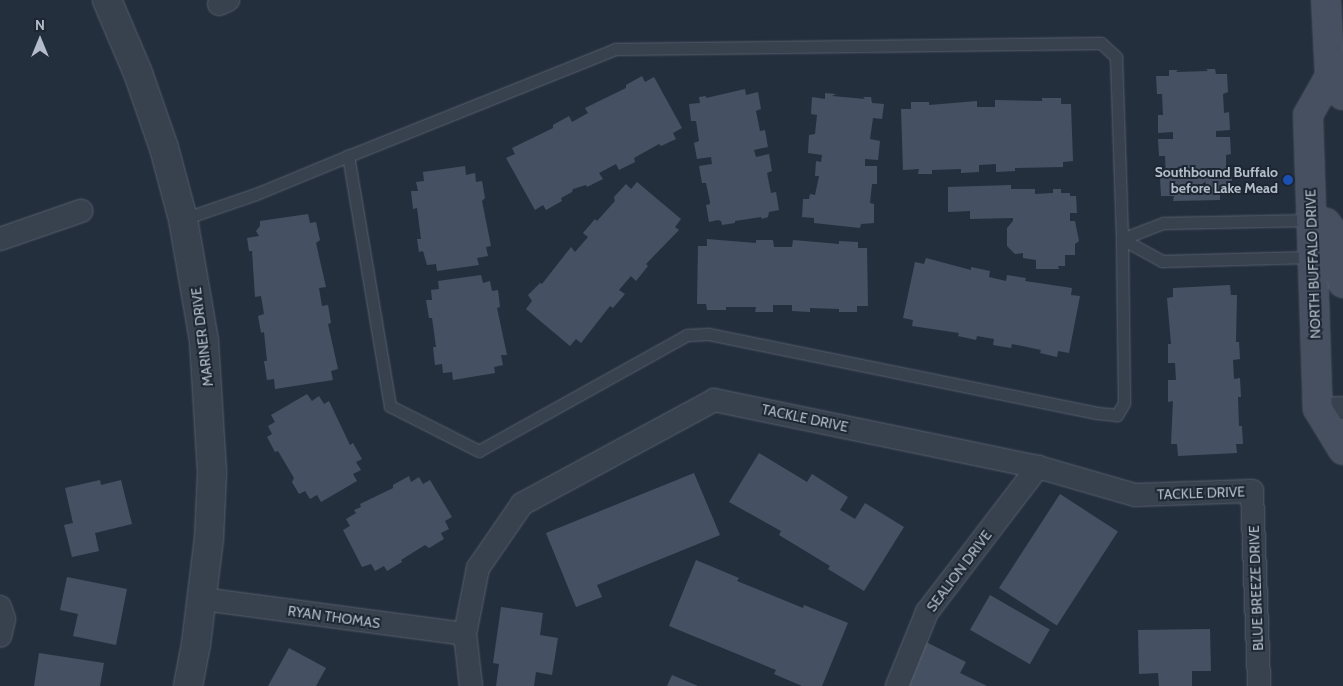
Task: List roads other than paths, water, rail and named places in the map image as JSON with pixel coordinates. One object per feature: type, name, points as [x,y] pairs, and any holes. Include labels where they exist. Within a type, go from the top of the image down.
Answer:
[{"type":"main road","name":"NORTH BUFFALO DRIVE","points":[[1326,0],[1336,86],[1308,115],[1312,257],[1330,409],[1343,450]]},
{"type":"main road","points":[[1311,220],[1326,223],[1335,235],[1338,269],[1343,283]]},
{"type":"street","name":"MARINER DRIVE","points":[[107,0],[164,148],[183,219],[204,341],[210,409],[212,473],[209,538],[202,600],[188,686]]},
{"type":"street","points":[[0,238],[81,211]]},
{"type":"street","name":"TACKLE DRIVE","points":[[471,686],[466,634],[478,568],[522,504],[714,400],[1038,467],[1135,495],[1252,491]]},
{"type":"street","name":"SEALION DRIVE","points":[[897,686],[927,612],[1038,467]]},
{"type":"street","name":"BLUE BREEZE DRIVE","points":[[1252,491],[1259,686]]},
{"type":"street","name":"RYAN THOMAS","points":[[202,600],[466,634]]},
{"type":"street","points":[[0,607],[4,619],[0,636]]},
{"type":"lane","points":[[183,219],[256,194],[348,156],[615,48],[1101,43],[1116,57],[1122,239],[1124,403],[1117,415],[1088,411],[708,334],[688,335],[479,451],[390,406],[348,156]]},
{"type":"lane","points":[[1122,239],[1163,223],[1311,220]]},
{"type":"lane","points":[[1122,239],[1162,261],[1312,257]]},
{"type":"place","name":"Southbound Buffalo before Lake Mead","points":[[1288,180]]}]
